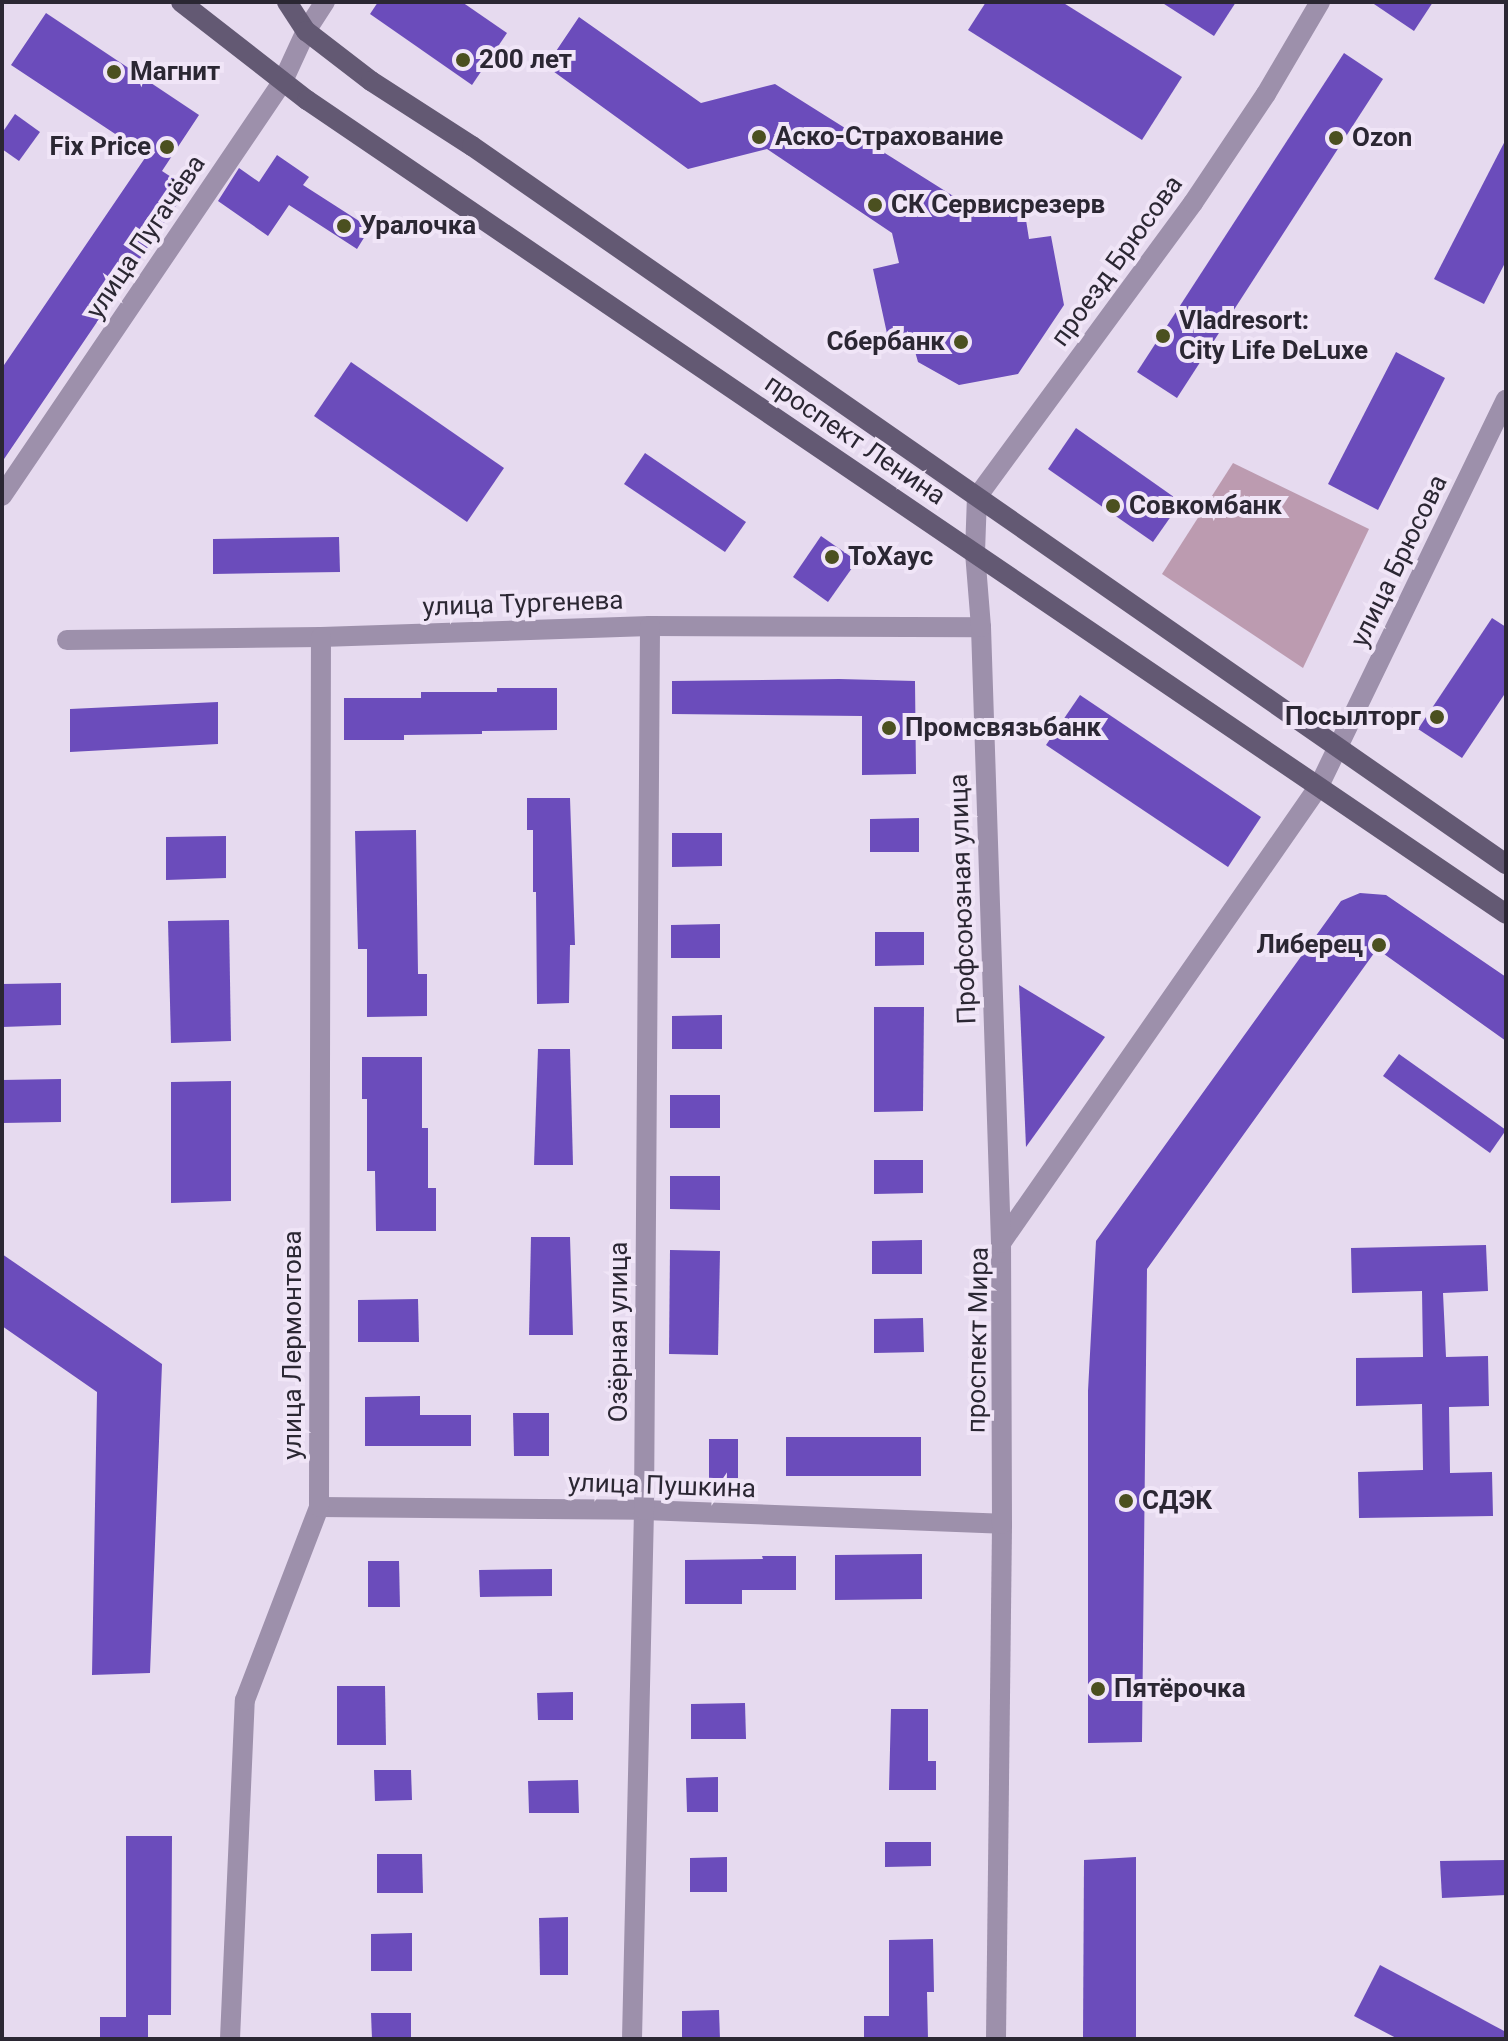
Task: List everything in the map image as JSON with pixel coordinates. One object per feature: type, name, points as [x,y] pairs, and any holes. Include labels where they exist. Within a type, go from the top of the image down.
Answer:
[{"type":"main road","name":"проспект Ленина","points":[[181,2],[283,81],[1506,914]]},
{"type":"main road","name":"проспект Ленина","points":[[287,2],[306,31],[371,81],[472,146],[1338,744],[1506,864]]},
{"type":"street","name":"улица Пугачёва","points":[[2,496],[283,81],[306,31],[325,2]]},
{"type":"street","name":"проезд Брюсова","points":[[977,497],[1193,203],[1266,94],[1320,2]]},
{"type":"street","name":"улица Брюсова","points":[[1338,744],[1506,400]]},
{"type":"street","points":[[975,553],[977,497]]},
{"type":"street","name":"Профсоюзная улица","points":[[975,553],[981,627],[1001,1243]]},
{"type":"street","name":"улица Тургенева","points":[[67,640],[321,637],[650,626],[981,627]]},
{"type":"street","name":"Озёрная улица","points":[[632,2039],[644,1510],[650,626]]},
{"type":"street","name":"улица Лермонтова","points":[[230,2039],[245,1700],[319,1507],[321,637]]},
{"type":"street","name":"проспект Мира","points":[[996,2039],[1002,1524],[1001,1243],[1319,786],[1338,744]]},
{"type":"street","name":"улица Пушкина","points":[[319,1507],[644,1510],[1002,1524]]},
{"type":"shaded area","points":[[1233,463],[1369,529],[1303,668],[1162,574]]},
{"type":"building","name":"200 лет","points":[[378,2],[462,2],[507,33],[472,85],[370,14]]},
{"type":"building","points":[[986,2],[1062,2],[1182,77],[1142,140],[968,30]]},
{"type":"building","points":[[1161,2],[1236,2],[1214,36]]},
{"type":"building","points":[[1371,2],[1433,2],[1414,31]]},
{"type":"building","points":[[46,13],[199,115],[162,171],[188,188],[2,462],[2,368],[147,155],[11,65]]},
{"type":"building","points":[[579,17],[701,103],[775,84],[977,211],[994,197],[1026,220],[1029,239],[1051,236],[1064,305],[1018,374],[959,385],[918,362],[914,348],[891,352],[873,269],[899,263],[892,233],[767,149],[688,169],[546,66]]},
{"type":"building","points":[[1344,53],[1383,79],[1177,398],[1137,372]]},
{"type":"building","points":[[15,114],[40,132],[19,161],[2,149],[2,133]]},
{"type":"building","points":[[1506,139],[1506,261],[1484,304],[1434,279]]},
{"type":"building","points":[[277,155],[309,177],[303,185],[370,228],[357,249],[289,205],[268,236],[218,201],[239,168],[259,182]]},
{"type":"building","points":[[1396,352],[1445,378],[1378,510],[1328,484]]},
{"type":"building","points":[[351,362],[504,468],[467,522],[314,416]]},
{"type":"building","points":[[1076,428],[1181,502],[1153,542],[1048,469]]},
{"type":"building","points":[[645,453],[746,522],[725,552],[624,484]]},
{"type":"building","points":[[821,536],[857,561],[828,602],[793,577]]},
{"type":"building","points":[[339,537],[340,572],[213,574],[213,539]]},
{"type":"building","points":[[1492,618],[1506,627],[1506,692],[1462,758],[1418,729]]},
{"type":"building","points":[[672,681],[915,681],[916,774],[862,775],[862,716],[672,714]]},
{"type":"building","points":[[497,688],[557,688],[557,730],[404,735],[404,740],[344,740],[344,698],[421,698],[421,692],[497,692]]},
{"type":"building","points":[[1080,695],[1261,817],[1228,867],[1046,745]]},
{"type":"building","points":[[218,702],[218,744],[70,752],[70,709]]},
{"type":"building","points":[[527,798],[570,798],[575,945],[570,945],[569,1003],[537,1004],[533,830],[527,830]]},
{"type":"building","points":[[919,818],[919,852],[870,852],[870,819]]},
{"type":"building","points":[[416,830],[418,974],[427,974],[427,1016],[367,1017],[367,949],[358,949],[355,831]]},
{"type":"building","points":[[672,833],[722,833],[722,866],[672,867]]},
{"type":"building","points":[[226,836],[226,878],[166,880],[166,837]]},
{"type":"building","points":[[1360,893],[1386,895],[1506,977],[1506,1041],[1377,949],[1147,1269],[1142,1742],[1088,1743],[1088,1391],[1096,1241],[1341,901]]},
{"type":"building","points":[[229,920],[231,1041],[171,1043],[168,921]]},
{"type":"building","points":[[720,924],[720,958],[671,958],[671,925]]},
{"type":"building","points":[[875,932],[924,932],[924,965],[875,966]]},
{"type":"building","points":[[61,983],[61,1025],[2,1027],[2,984]]},
{"type":"building","points":[[1019,985],[1105,1037],[1026,1147]]},
{"type":"building","points":[[874,1007],[924,1007],[923,1111],[874,1112]]},
{"type":"building","points":[[722,1015],[722,1049],[672,1049],[672,1016]]},
{"type":"building","points":[[538,1049],[570,1049],[573,1165],[534,1165]]},
{"type":"building","points":[[1399,1054],[1506,1130],[1490,1153],[1383,1076]]},
{"type":"building","points":[[362,1057],[422,1057],[422,1128],[428,1128],[428,1188],[436,1188],[436,1231],[376,1231],[375,1171],[367,1171],[367,1099],[362,1099]]},
{"type":"building","points":[[61,1079],[61,1122],[2,1123],[2,1080]]},
{"type":"building","points":[[231,1081],[231,1201],[171,1203],[171,1082]]},
{"type":"building","points":[[670,1095],[720,1095],[720,1128],[670,1128]]},
{"type":"building","points":[[874,1160],[923,1160],[923,1193],[874,1194]]},
{"type":"building","points":[[670,1176],[720,1176],[720,1210],[670,1209]]},
{"type":"building","points":[[531,1237],[570,1237],[573,1335],[529,1335]]},
{"type":"building","points":[[922,1240],[922,1274],[872,1274],[872,1241]]},
{"type":"building","points":[[1486,1245],[1488,1291],[1443,1293],[1446,1357],[1488,1356],[1489,1406],[1449,1407],[1450,1473],[1492,1472],[1493,1516],[1359,1518],[1358,1472],[1423,1470],[1422,1404],[1356,1406],[1356,1358],[1423,1357],[1422,1291],[1352,1293],[1351,1248]]},
{"type":"building","points":[[670,1250],[720,1251],[718,1355],[669,1354]]},
{"type":"building","points":[[2,1254],[162,1364],[150,1673],[92,1675],[97,1392],[2,1326]]},
{"type":"building","points":[[418,1299],[419,1342],[358,1342],[358,1300]]},
{"type":"building","points":[[923,1318],[924,1352],[874,1353],[874,1319]]},
{"type":"building","points":[[420,1396],[420,1415],[471,1415],[471,1446],[365,1446],[365,1397]]},
{"type":"building","points":[[513,1413],[549,1413],[549,1456],[514,1456]]},
{"type":"building","points":[[786,1437],[921,1437],[921,1476],[786,1476]]},
{"type":"building","points":[[709,1439],[738,1439],[738,1478],[709,1478]]},
{"type":"building","points":[[922,1554],[922,1599],[835,1600],[835,1555]]},
{"type":"building","points":[[762,1556],[796,1556],[796,1590],[742,1590],[742,1604],[685,1604],[685,1560],[763,1559]]},
{"type":"building","points":[[368,1561],[399,1561],[400,1607],[368,1607]]},
{"type":"building","points":[[552,1569],[552,1596],[480,1597],[479,1570]]},
{"type":"building","points":[[337,1686],[385,1686],[386,1745],[337,1745]]},
{"type":"building","points":[[573,1692],[573,1720],[538,1720],[537,1693]]},
{"type":"building","points":[[745,1703],[746,1739],[691,1739],[691,1704]]},
{"type":"building","points":[[891,1709],[928,1709],[928,1761],[936,1761],[936,1790],[889,1790]]},
{"type":"building","points":[[374,1770],[411,1770],[412,1800],[375,1801]]},
{"type":"building","points":[[718,1777],[718,1812],[687,1812],[686,1778]]},
{"type":"building","points":[[578,1780],[579,1813],[529,1813],[528,1781]]},
{"type":"building","points":[[126,1836],[172,1836],[171,2015],[148,2015],[148,2039],[100,2039],[100,2017],[126,2017]]},
{"type":"building","points":[[885,1842],[931,1842],[931,1866],[885,1867]]},
{"type":"building","points":[[377,1854],[422,1854],[423,1893],[377,1893]]},
{"type":"building","points":[[727,1857],[727,1892],[690,1892],[690,1858]]},
{"type":"building","points":[[1136,1857],[1136,2039],[1083,2039],[1084,1860]]},
{"type":"building","points":[[1506,1860],[1506,1895],[1442,1898],[1440,1861]]},
{"type":"building","points":[[568,1917],[568,1975],[540,1975],[539,1918]]},
{"type":"building","points":[[412,1933],[412,1971],[371,1971],[371,1934]]},
{"type":"building","points":[[933,1939],[934,1992],[927,1992],[928,2039],[864,2039],[864,2016],[889,2016],[889,1940]]},
{"type":"building","points":[[1380,1965],[1506,2032],[1506,2039],[1398,2039],[1354,2016]]},
{"type":"building","points":[[719,2010],[720,2039],[682,2039],[682,2011]]},
{"type":"building","points":[[371,2013],[411,2013],[411,2039],[372,2039]]},
{"type":"place","name":"200 лет","points":[[463,60]]},
{"type":"place","name":"Магнит","points":[[114,72]]},
{"type":"place","name":"Аско-Страхование","points":[[759,137]]},
{"type":"place","name":"Ozon","points":[[1336,138]]},
{"type":"place","name":"Fix Price","points":[[167,147]]},
{"type":"place","name":"СК Сервисрезерв","points":[[875,205]]},
{"type":"place","name":"Уралочка","points":[[344,226]]},
{"type":"place","name":"Vladresort: City Life DeLuxe","points":[[1163,336]]},
{"type":"place","name":"Сбербанк","points":[[961,342]]},
{"type":"place","name":"Совкомбанк","points":[[1113,506]]},
{"type":"place","name":"ТоХаус","points":[[832,557]]},
{"type":"place","name":"Посылторг","points":[[1437,717]]},
{"type":"place","name":"Промсвязьбанк","points":[[889,728]]},
{"type":"place","name":"Либерец","points":[[1379,945]]},
{"type":"place","name":"СДЭК","points":[[1126,1501]]},
{"type":"place","name":"Пятёрочка","points":[[1098,1689]]}]
